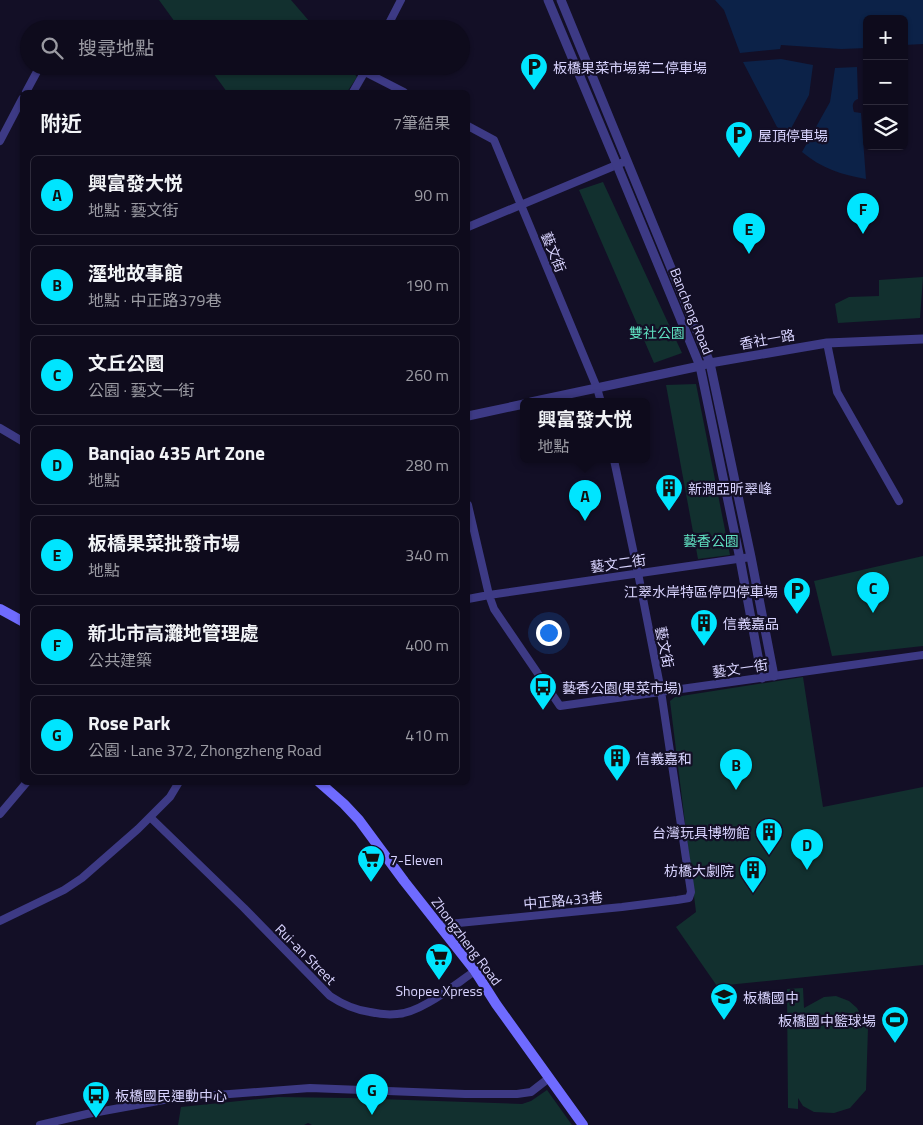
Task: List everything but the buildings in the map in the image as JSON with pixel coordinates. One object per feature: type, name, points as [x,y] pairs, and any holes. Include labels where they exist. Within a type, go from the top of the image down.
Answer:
[{"type":"main road","points":[[0,608],[20,620]]},
{"type":"main road","name":"Zhongzheng Road","points":[[322,785],[359,820],[475,971],[496,1004],[583,1125]]},
{"type":"street","points":[[390,20],[400,0]]},
{"type":"street","name":"Bancheng Road","points":[[548,0],[700,366],[740,559],[762,678]]},
{"type":"street","name":"Bancheng Road","points":[[560,0],[710,363],[774,676]]},
{"type":"street","points":[[27,90],[35,75]]},
{"type":"street","points":[[354,90],[363,75]]},
{"type":"street","points":[[376,75],[401,90]]},
{"type":"street","points":[[0,141],[20,103]]},
{"type":"street","name":"藝文街","points":[[470,127],[494,140],[600,398]]},
{"type":"street","points":[[470,226],[626,161]]},
{"type":"street","name":"香社一路","points":[[550,398],[710,363],[827,343],[923,339]]},
{"type":"street","points":[[827,343],[837,392],[899,501]]},
{"type":"street","points":[[470,416],[520,405]]},
{"type":"street","points":[[0,428],[20,439]]},
{"type":"street","name":"藝文街","points":[[615,463],[661,691],[691,892],[689,898]]},
{"type":"street","points":[[470,514],[489,595]]},
{"type":"street","name":"藝文二街","points":[[470,599],[751,557]]},
{"type":"street","name":"藝文一街","points":[[489,595],[494,609],[560,706],[923,655]]},
{"type":"street","points":[[0,814],[24,785]]},
{"type":"street","points":[[0,920],[64,890],[82,878],[138,829],[170,797],[177,785]]},
{"type":"street","name":"Rui-an Street","points":[[150,816],[330,996],[340,1003],[363,1011],[383,1014],[398,1014],[411,1011],[426,1004],[475,971]]},
{"type":"street","name":"中正路433巷","points":[[438,925],[622,907],[689,898]]},
{"type":"street","points":[[40,1125],[87,1114],[179,1098],[310,1088],[465,1094],[517,1094],[531,1092],[549,1078]]},
{"type":"green space","points":[[159,0],[291,0],[308,20],[173,20]]},
{"type":"green space","points":[[215,75],[355,75],[357,77],[348,90],[226,90]]},
{"type":"green space","name":"雙社公園","points":[[603,182],[682,353],[654,363],[579,190]]},
{"type":"green space","points":[[923,277],[920,318],[838,323],[835,304],[849,297],[879,296],[879,280]]},
{"type":"green space","name":"藝香公園","points":[[696,384],[730,555],[698,559],[666,385]]},
{"type":"green space","points":[[923,556],[923,646],[832,656],[814,581]]},
{"type":"green space","points":[[803,677],[823,807],[923,787],[923,965],[717,986],[676,927],[696,912],[670,701],[675,697]]},
{"type":"green space","points":[[803,988],[804,1008],[824,997],[836,996],[849,1001],[857,1008],[868,1028],[866,1090],[850,1108],[834,1113],[814,1112],[803,1106],[798,1098],[798,1109],[788,1108],[787,989]]},
{"type":"green space","points":[[547,1090],[572,1125],[312,1125],[308,1123],[304,1125],[178,1125],[181,1107],[278,1097],[522,1104],[531,1101]]},
{"type":"water","points":[[715,0],[923,0],[923,44],[908,45],[908,15],[863,15],[863,48],[841,49],[781,45],[780,49],[740,53],[724,10]]},
{"type":"water","points":[[781,59],[813,65],[809,95],[787,136],[777,127],[743,62]]},
{"type":"water","points":[[857,67],[858,99],[854,103],[853,108],[854,112],[861,113],[866,179],[832,170],[802,152],[830,102],[835,68]]},
{"type":"place","name":"板橋果菜市場第二停車場","points":[[534,91]]},
{"type":"place","name":"屋頂停車場","points":[[739,159]]},
{"type":"place","name":"新北市高灘地管理處","points":[[863,234]]},
{"type":"place","name":"板橋果菜批發市場","points":[[749,254]]},
{"type":"place","name":"新潤亞昕翠峰","points":[[669,512]]},
{"type":"place","name":"興富發大悦","points":[[585,521]]},
{"type":"place","name":"文丘公園","points":[[873,613]]},
{"type":"place","name":"江翠水岸特區停四停車場","points":[[797,615]]},
{"type":"place","name":"信義嘉品","points":[[704,647]]},
{"type":"place","name":"藝香公園(果菜市場)","points":[[543,711]]},
{"type":"place","name":"信義嘉和","points":[[617,782]]},
{"type":"place","name":"溼地故事館","points":[[736,790]]},
{"type":"place","name":"台灣玩具博物館","points":[[769,856]]},
{"type":"place","name":"Banqiao 435 Art Zone","points":[[807,870]]},
{"type":"place","name":"7-Eleven","points":[[371,883]]},
{"type":"place","name":"枋橋大劇院","points":[[753,894]]},
{"type":"place","name":"Shopee Xpress","points":[[439,981]]},
{"type":"place","name":"板橋國中","points":[[724,1021]]},
{"type":"place","name":"板橋國中籃球場","points":[[895,1044]]},
{"type":"place","name":"Rose Park","points":[[372,1115]]},
{"type":"place","name":"板橋國民運動中心","points":[[96,1119]]}]
